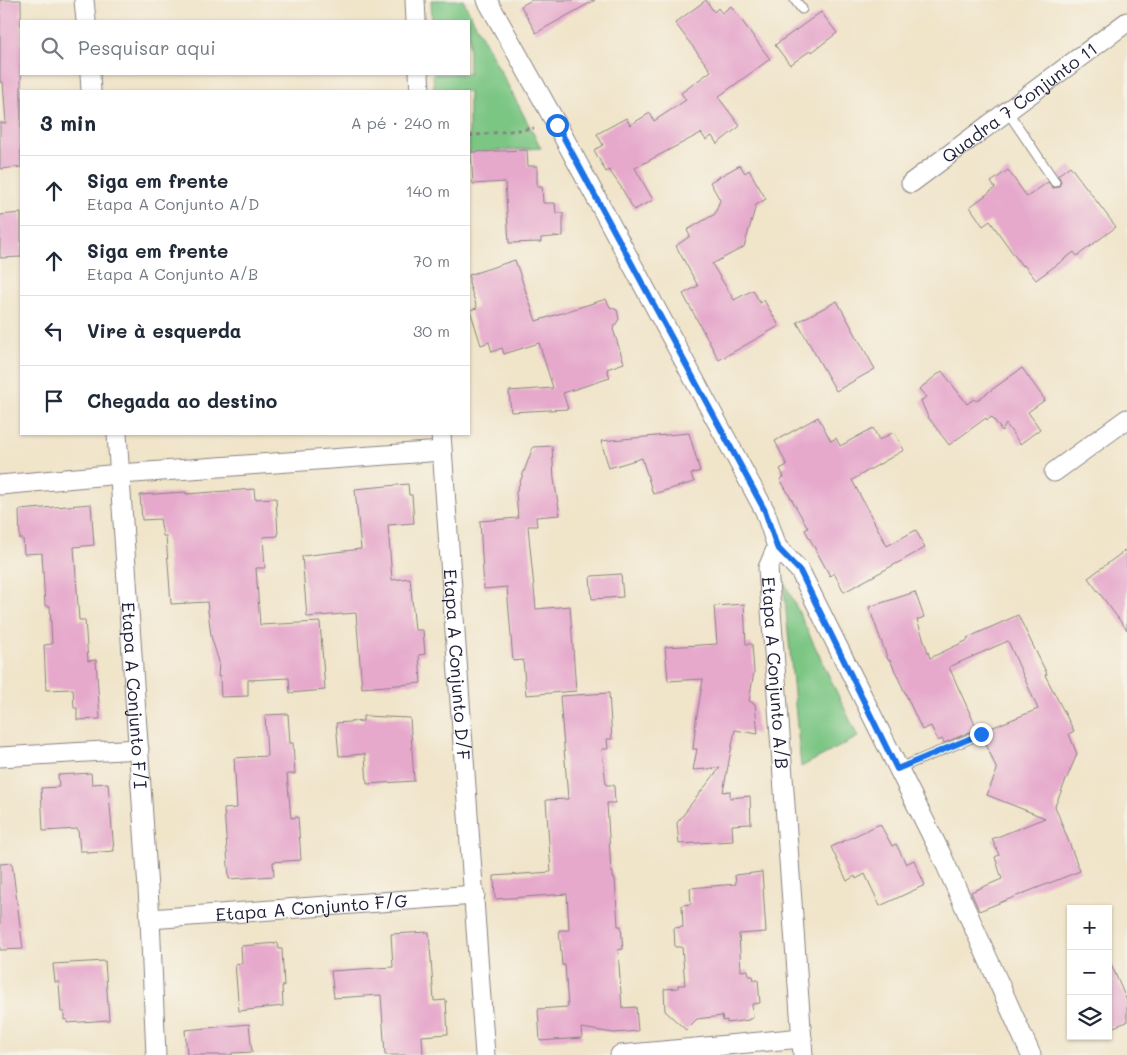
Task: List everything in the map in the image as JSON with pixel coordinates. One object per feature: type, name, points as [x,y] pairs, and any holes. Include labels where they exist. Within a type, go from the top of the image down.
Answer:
[{"type":"street","points":[[84,0],[86,20]]},
{"type":"street","points":[[415,0],[416,20]]},
{"type":"street","points":[[487,0],[557,125],[765,511],[777,547]]},
{"type":"street","name":"Quadra 7 Conjunto 11","points":[[911,183],[1127,22]]},
{"type":"street","points":[[90,75],[91,90]]},
{"type":"street","points":[[419,75],[420,90]]},
{"type":"street","points":[[1054,472],[1127,419]]},
{"type":"street","name":"Etapa A Conjunto F/I","points":[[117,435],[150,919],[156,1055]]},
{"type":"street","points":[[0,485],[442,442]]},
{"type":"street","name":"Etapa A Conjunto D/F","points":[[442,442],[485,1055]]},
{"type":"street","name":"Etapa A Conjunto A/B","points":[[802,1047],[768,568],[777,547],[800,571],[941,854],[1031,1055]]},
{"type":"street","points":[[0,757],[139,749]]},
{"type":"street","name":"Etapa A Conjunto F/G","points":[[150,919],[475,895]]},
{"type":"street","points":[[620,1055],[802,1047]]},
{"type":"lane","points":[[795,0],[802,9]]},
{"type":"lane","points":[[1008,112],[1055,182]]},
{"type":"lane","points":[[897,769],[981,734]]},
{"type":"path","points":[[470,136],[557,125]]},
{"type":"green space","points":[[431,0],[463,0],[541,148],[470,153],[470,90],[434,90],[433,75],[470,75],[470,20],[432,20]]},
{"type":"green space","points":[[783,579],[858,737],[801,767]]},
{"type":"building","points":[[0,0],[21,0],[20,167],[0,169],[0,123],[6,123],[3,82],[0,82]]},
{"type":"building","points":[[532,0],[595,0],[536,33],[521,6]]},
{"type":"building","points":[[706,0],[714,12],[718,8],[722,13],[731,6],[770,59],[718,97],[740,126],[717,144],[712,136],[706,140],[701,133],[635,168],[653,200],[634,210],[609,170],[606,172],[594,150],[603,145],[597,134],[626,118],[630,125],[650,113],[654,121],[686,100],[681,93],[711,71],[675,23]]},
{"type":"building","points":[[821,12],[837,33],[812,52],[811,50],[790,65],[775,45]]},
{"type":"building","points":[[527,150],[528,166],[537,166],[537,187],[542,187],[543,203],[555,203],[556,213],[563,213],[563,236],[541,238],[541,242],[509,243],[505,182],[473,184],[471,152]]},
{"type":"building","points":[[740,165],[745,173],[749,170],[766,199],[756,205],[744,247],[712,264],[734,300],[753,290],[760,303],[764,300],[779,326],[719,360],[683,294],[698,286],[676,246],[690,236],[687,230],[715,214],[720,200],[710,182]]},
{"type":"building","points":[[1070,166],[1116,227],[1077,256],[1074,252],[1036,280],[1024,265],[1022,266],[990,221],[983,226],[970,207],[995,188],[991,182],[1008,170],[1027,197],[1048,182],[1053,188],[1059,187],[1061,181],[1058,175]]},
{"type":"building","points":[[20,213],[20,257],[0,258],[0,215]]},
{"type":"building","points":[[515,260],[536,321],[606,299],[610,307],[617,310],[619,319],[613,329],[624,363],[607,369],[610,378],[563,393],[568,409],[511,412],[509,391],[553,388],[539,343],[504,354],[502,348],[492,352],[489,342],[481,345],[470,310],[477,308],[470,286],[470,275]]},
{"type":"building","points":[[837,301],[875,369],[836,391],[797,322]]},
{"type":"building","points":[[1022,368],[1045,400],[1028,412],[1040,429],[1020,444],[1006,424],[1002,431],[992,417],[987,420],[986,418],[949,445],[928,417],[921,401],[926,397],[919,389],[942,371],[967,404],[974,399],[976,401]]},
{"type":"building","points":[[818,417],[831,441],[836,438],[840,446],[873,428],[879,440],[894,432],[904,450],[852,480],[887,546],[916,530],[925,548],[844,592],[834,573],[830,576],[805,530],[808,528],[780,479],[784,477],[780,469],[787,465],[775,441]]},
{"type":"building","points":[[689,433],[700,471],[691,474],[694,482],[653,494],[642,458],[609,468],[601,441]]},
{"type":"building","points":[[552,446],[554,479],[560,515],[536,517],[537,526],[528,526],[536,609],[570,606],[576,691],[526,695],[523,660],[513,661],[507,587],[484,589],[480,521],[518,518],[516,493],[533,447]]},
{"type":"building","points":[[408,484],[409,495],[412,495],[414,523],[388,525],[392,580],[410,578],[415,630],[423,630],[425,654],[419,655],[421,683],[362,688],[356,613],[307,617],[302,556],[361,549],[355,489]]},
{"type":"building","points":[[254,489],[255,499],[276,498],[278,536],[263,537],[265,568],[256,568],[260,625],[320,622],[325,690],[290,693],[289,678],[248,680],[248,696],[221,697],[220,676],[218,677],[219,662],[211,636],[207,602],[171,604],[166,536],[163,536],[160,519],[142,520],[140,495]]},
{"type":"building","points":[[91,504],[94,545],[74,547],[79,620],[85,620],[88,661],[96,660],[100,719],[77,720],[77,708],[74,708],[73,689],[46,690],[44,645],[52,644],[50,606],[45,606],[42,553],[24,554],[23,539],[20,539],[19,510]]},
{"type":"building","points":[[1127,549],[1127,630],[1088,578]]},
{"type":"building","points":[[621,574],[623,597],[592,599],[590,578],[592,576]]},
{"type":"building","points":[[915,592],[924,617],[917,620],[930,658],[968,640],[967,638],[1018,615],[1047,674],[1045,675],[1074,731],[1069,734],[1077,754],[1055,806],[1080,871],[979,911],[971,892],[1002,879],[995,857],[999,855],[992,839],[1045,818],[987,795],[997,770],[984,739],[987,735],[986,730],[1038,709],[1008,641],[949,667],[977,729],[944,743],[942,739],[938,741],[931,726],[922,730],[890,660],[888,660],[869,607]]},
{"type":"building","points":[[744,604],[746,644],[752,644],[754,672],[749,701],[755,704],[758,734],[735,730],[723,792],[730,791],[730,798],[750,796],[751,824],[732,825],[733,841],[679,844],[677,823],[720,768],[693,770],[697,749],[693,749],[696,721],[703,679],[668,681],[665,647],[717,644],[714,606]]},
{"type":"building","points":[[609,693],[612,739],[607,739],[608,749],[602,749],[606,785],[614,785],[615,803],[607,803],[611,872],[613,872],[613,878],[615,878],[618,926],[621,926],[623,949],[618,950],[622,1008],[636,1007],[638,1031],[614,1033],[581,1028],[582,1038],[540,1041],[538,1009],[568,1007],[565,965],[562,965],[559,930],[569,930],[567,894],[495,899],[494,876],[551,872],[546,800],[568,799],[560,696]]},
{"type":"building","points":[[288,714],[290,743],[293,743],[295,774],[287,774],[291,818],[298,817],[301,860],[273,862],[274,876],[229,879],[224,809],[237,808],[234,758],[267,756],[265,715]]},
{"type":"building","points":[[363,716],[410,718],[414,781],[367,784],[365,754],[339,756],[336,723],[363,721]]},
{"type":"building","points":[[91,773],[92,784],[108,783],[114,851],[87,853],[87,851],[80,851],[78,829],[43,831],[41,788],[59,787],[58,775]]},
{"type":"building","points":[[880,824],[892,846],[896,844],[906,864],[914,860],[925,885],[880,906],[865,874],[856,879],[855,876],[847,881],[831,847]]},
{"type":"building","points":[[12,863],[23,949],[0,950],[0,864]]},
{"type":"building","points":[[762,872],[766,932],[739,934],[741,971],[748,970],[749,976],[753,976],[754,980],[758,980],[760,1003],[752,1004],[753,1018],[727,1023],[727,1020],[723,1021],[722,1016],[697,1019],[686,1030],[665,1011],[664,989],[678,988],[678,985],[685,985],[682,947],[675,947],[674,928],[683,927],[682,905],[691,904],[690,888],[736,884],[735,875]]},
{"type":"building","points":[[429,932],[434,1001],[446,1000],[448,1034],[422,1036],[423,1055],[385,1055],[381,995],[334,998],[331,971],[393,967],[391,934]]},
{"type":"building","points":[[278,943],[279,949],[282,949],[283,1006],[239,1011],[235,964],[242,963],[241,946]]},
{"type":"building","points":[[105,961],[109,1020],[67,1023],[67,1019],[64,1020],[64,1012],[61,1012],[59,982],[55,982],[53,964]]},
{"type":"building","points":[[1112,966],[1127,1001],[1127,1022],[1112,1028]]},
{"type":"building","points":[[249,1024],[252,1052],[232,1053],[232,1055],[187,1055],[185,1030]]},
{"type":"route","points":[[557,125],[765,511],[777,547],[800,571],[897,769],[981,734]]}]
